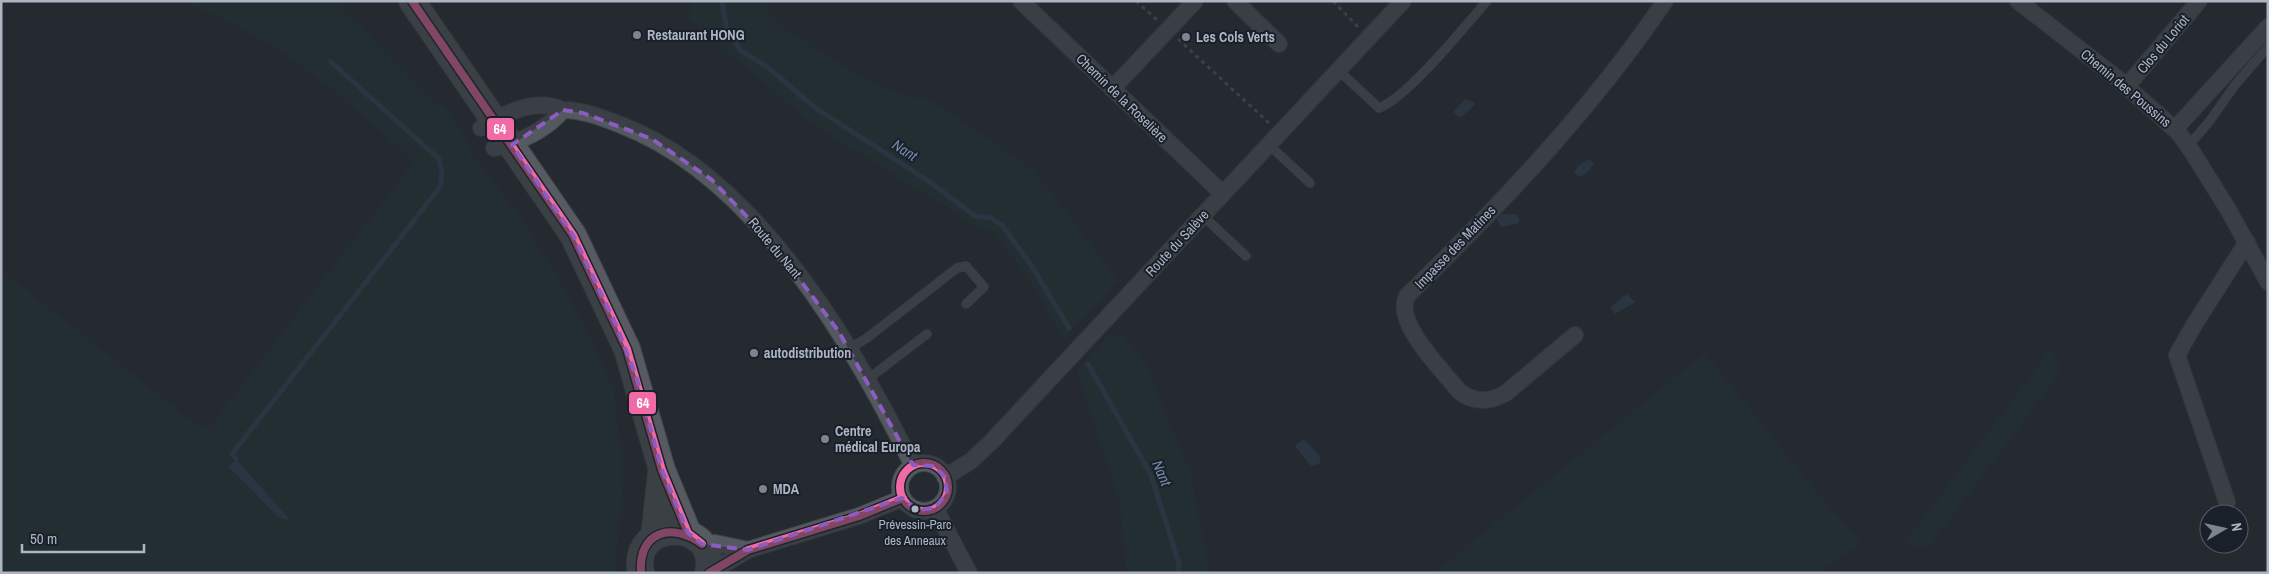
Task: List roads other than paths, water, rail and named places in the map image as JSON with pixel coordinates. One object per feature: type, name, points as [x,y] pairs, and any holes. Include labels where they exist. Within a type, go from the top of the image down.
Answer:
[{"type":"main road","points":[[392,1],[495,135]]},
{"type":"main road","points":[[412,1],[559,241],[596,289],[627,349],[662,470],[695,539],[708,560],[708,573]]},
{"type":"main road","points":[[654,537],[662,470]]},
{"type":"main road","points":[[641,573],[640,559],[643,550],[654,537],[670,531],[695,539]]},
{"type":"street","name":"Chemin de la Roselière","points":[[1021,1],[1223,194]]},
{"type":"street","points":[[1112,89],[1195,1]]},
{"type":"street","points":[[1236,1],[1279,44]]},
{"type":"street","name":"Route du Salève","points":[[945,477],[972,461],[992,442],[1403,1]]},
{"type":"street","name":"Impasse des Matines","points":[[1575,335],[1506,393],[1494,400],[1468,399],[1459,391],[1411,330],[1403,312],[1404,303],[1407,296],[1461,244],[1570,126],[1612,75],[1666,1]]},
{"type":"street","name":"Chemin des Poussins","points":[[2018,1],[2127,86],[2175,129],[2188,146],[2247,242],[2268,282]]},
{"type":"street","name":"Clos du Loriot","points":[[2127,86],[2200,1]]},
{"type":"street","points":[[2175,129],[2268,27]]},
{"type":"street","name":"Route du Nant","points":[[495,135],[537,105],[551,104],[563,110],[583,112],[631,128],[673,150],[712,180],[773,244],[811,292],[850,348],[914,466]]},
{"type":"street","points":[[495,135],[544,126],[563,110]]},
{"type":"street","points":[[2227,502],[2178,356],[2194,325],[2247,242]]},
{"type":"street","points":[[929,464],[939,469],[945,477],[947,492],[943,501],[935,508],[926,511],[917,510],[908,505],[903,498],[900,487],[902,477],[914,466],[929,464]]},
{"type":"street","points":[[708,573],[748,550],[859,516],[903,498]]},
{"type":"street","points":[[935,508],[969,573]]},
{"type":"street","points":[[695,539],[748,550]]},
{"type":"lane","points":[[1338,70],[1379,108],[1387,105],[1424,72],[1487,1]]},
{"type":"lane","points":[[2188,146],[2209,122],[2234,85],[2268,47]]},
{"type":"lane","points":[[1268,145],[1310,183]]},
{"type":"lane","points":[[1203,216],[1246,256]]},
{"type":"lane","points":[[850,348],[867,338],[957,268],[966,266],[984,287],[966,304]]},
{"type":"lane","points":[[868,379],[927,334]]},
{"type":"water","points":[[1465,99],[1474,102],[1475,105],[1460,118],[1453,112]]},
{"type":"water","points":[[1589,159],[1594,163],[1587,173],[1579,177],[1574,173],[1578,166]]},
{"type":"water","points":[[1502,214],[1516,214],[1520,220],[1517,224],[1500,227],[1497,219]]},
{"type":"water","points":[[1627,294],[1635,302],[1615,314],[1610,307]]},
{"type":"water","points":[[1304,439],[1321,458],[1319,464],[1311,466],[1295,446]]},
{"type":"water","points":[[236,459],[291,521],[277,516],[229,467]]},
{"type":"waterway","name":"Nant","points":[[722,1],[726,26],[740,50],[770,69],[814,107],[927,180],[975,216],[991,218],[1002,225],[1031,265],[1069,328]]},
{"type":"waterway","points":[[236,459],[232,454],[440,187],[442,172],[439,159],[331,62]]},
{"type":"waterway","name":"Nant","points":[[1088,364],[1151,475],[1179,564],[1178,573]]},
{"type":"place","name":"Restaurant HONG","points":[[637,35]]},
{"type":"place","name":"Les Cols Verts","points":[[1186,37]]},
{"type":"place","name":"autodistribution","points":[[754,353]]},
{"type":"place","name":"Centre médical Europa","points":[[825,439]]},
{"type":"place","name":"MDA","points":[[763,489]]},
{"type":"place","name":"Prévessin-Parc des Anneaux","points":[[915,509]]}]
